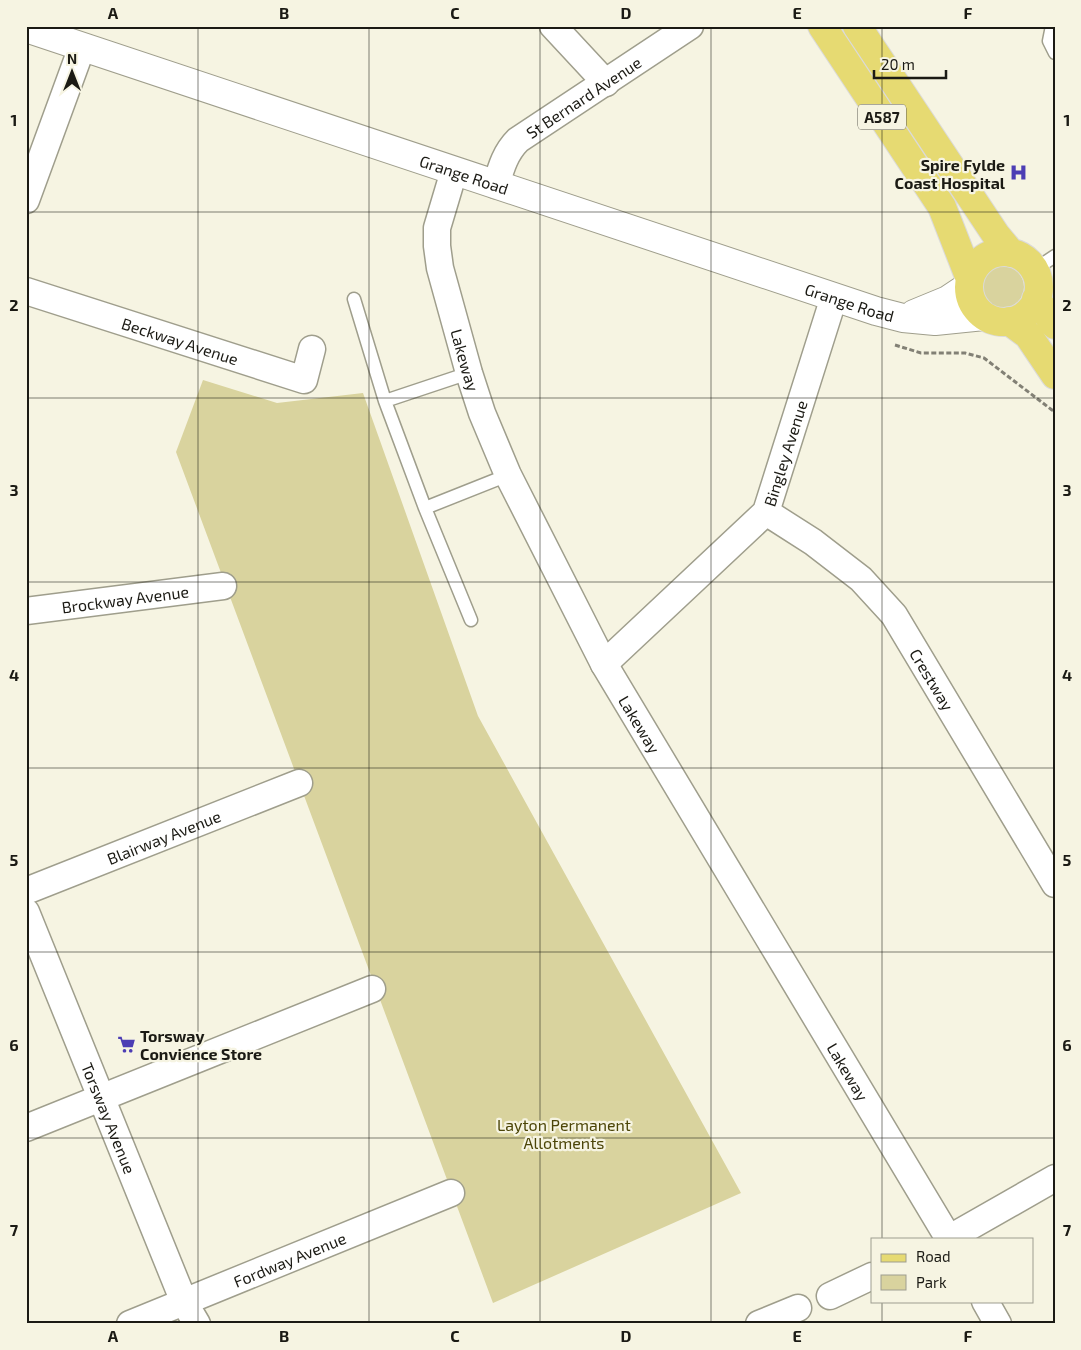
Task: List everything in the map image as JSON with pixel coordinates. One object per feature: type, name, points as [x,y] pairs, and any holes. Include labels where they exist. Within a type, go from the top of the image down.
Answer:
[{"type":"main road","name":"A587","points":[[822,26],[942,207],[969,282],[970,297],[976,308],[1028,336],[1055,375]]},
{"type":"main road","name":"A587","points":[[857,26],[974,203],[1011,253],[1022,258],[1044,263],[1038,283],[1036,299]]},
{"type":"main road","points":[[969,282],[975,268],[985,258],[996,253],[1011,253]]},
{"type":"main road","points":[[996,318],[1022,316],[1031,309],[1036,299],[1055,324]]},
{"type":"street","points":[[553,26],[606,83]]},
{"type":"street","name":"St Bernard Avenue","points":[[496,185],[505,157],[518,140],[690,26]]},
{"type":"street","name":"Grange Road","points":[[26,28],[834,298],[903,318],[935,320],[996,318]]},
{"type":"street","points":[[26,199],[82,47]]},
{"type":"street","name":"Lakeway","points":[[454,171],[438,228],[437,246],[440,268],[482,413],[508,475],[604,664],[948,1238]]},
{"type":"street","name":"Grange Road","points":[[903,318],[948,300],[969,282]]},
{"type":"street","name":"Beckway Avenue","points":[[26,291],[304,380],[312,349]]},
{"type":"street","name":"Bingley Avenue","points":[[604,664],[766,512],[834,298]]},
{"type":"street","name":"Crestway","points":[[766,512],[813,542],[861,580],[894,615],[1055,884]]},
{"type":"street","name":"Brockway Avenue","points":[[26,611],[223,586]]},
{"type":"street","name":"Blairway Avenue","points":[[26,890],[299,783]]},
{"type":"street","name":"Torsway Avenue","points":[[26,912],[190,1313]]},
{"type":"street","points":[[26,1128],[372,989]]},
{"type":"street","points":[[951,1238],[1055,1178]]},
{"type":"street","name":"Fordway Avenue","points":[[130,1324],[190,1313],[451,1193]]},
{"type":"street","points":[[830,1296],[871,1276]]},
{"type":"street","points":[[986,1302],[998,1324]]},
{"type":"street","points":[[759,1324],[798,1308]]},
{"type":"lane","points":[[1052,26],[1049,40],[1055,53]]},
{"type":"lane","points":[[354,299],[385,402],[470,620]]},
{"type":"lane","points":[[385,402],[469,373]]},
{"type":"lane","points":[[425,508],[508,475]]},
{"type":"path","points":[[894,344],[921,353],[965,353],[984,358],[1052,410],[1055,410]]},
{"type":"green space","points":[[1007,266],[1015,269],[1021,275],[1024,287],[1021,299],[1015,305],[999,308],[991,305],[985,299],[982,283],[985,275],[991,269]]},
{"type":"green space","name":"Layton Permanent Allotments","points":[[203,380],[277,403],[363,393],[478,716],[741,1193],[493,1303],[176,452]]},
{"type":"place","name":"Spire Fylde Coast Hospital","points":[[1019,173]]},
{"type":"place","name":"Torsway Convience Store","points":[[126,1044]]}]
